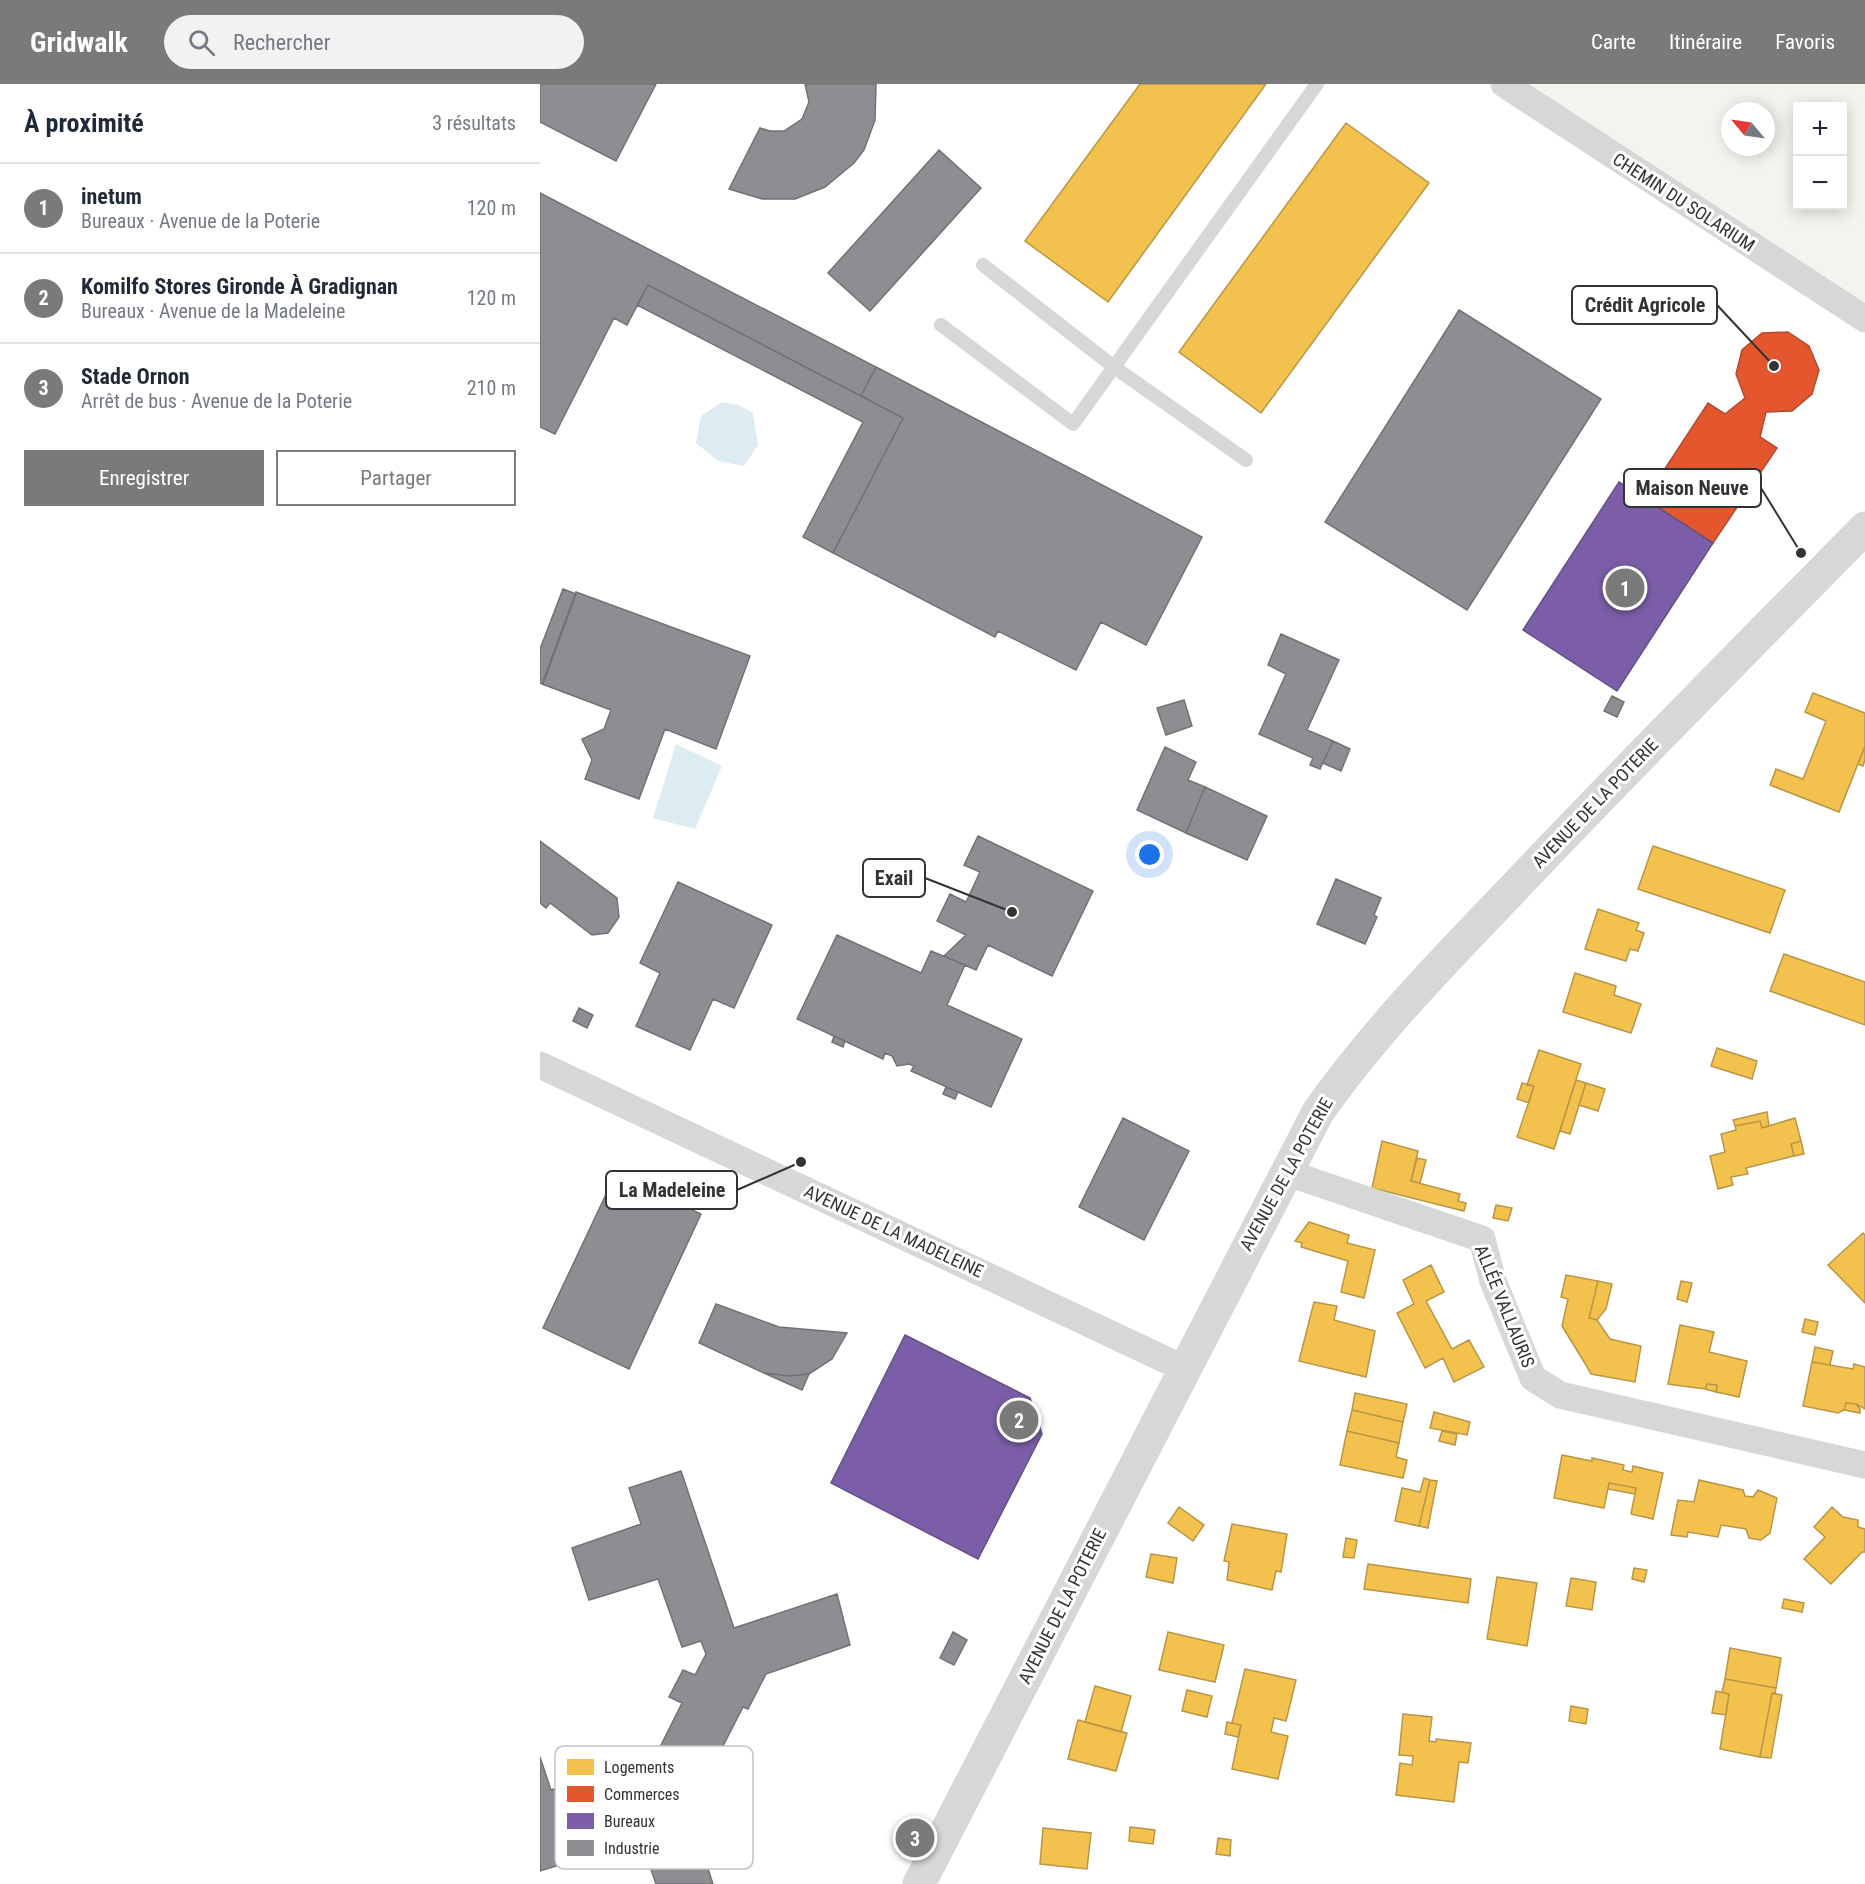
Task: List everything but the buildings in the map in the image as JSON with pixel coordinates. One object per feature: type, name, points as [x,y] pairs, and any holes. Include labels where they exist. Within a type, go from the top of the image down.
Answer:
[{"type":"street","name":"CHEMIN DU SOLARIUM","points":[[1504,84],[1865,319]]},
{"type":"street","name":"AVENUE DE LA POTERIE","points":[[919,1884],[1318,1112],[1346,1072],[1389,1019],[1629,767],[1865,528]]},
{"type":"street","name":"AVENUE DE LA MADELEINE","points":[[540,1065],[1184,1368]]},
{"type":"street","name":"ALLÉE VALLAURIS","points":[[1285,1172],[1482,1239],[1493,1281],[1533,1378],[1560,1395],[1865,1465]]},
{"type":"lane","points":[[941,325],[1073,424],[1317,84]]},
{"type":"lane","points":[[982,265],[1114,367],[1246,460]]},
{"type":"shaded area","points":[[1504,84],[1865,84],[1865,319]]},
{"type":"shaded area","points":[[722,402],[738,405],[753,413],[758,445],[744,466],[718,461],[696,443],[701,416]]},
{"type":"shaded area","points":[[676,744],[722,766],[695,829],[653,818]]},
{"type":"place","name":"Crédit Agricole","points":[[1774,366]]},
{"type":"place","name":"Maison Neuve","points":[[1801,553]]},
{"type":"place","name":"inetum","points":[[1625,588]]},
{"type":"place","name":"Exail","points":[[1012,912]]},
{"type":"place","name":"La Madeleine","points":[[801,1162]]},
{"type":"place","name":"Komilfo Stores Gironde À Gradignan","points":[[1019,1420]]},
{"type":"place","name":"Stade Ornon","points":[[915,1838]]}]
